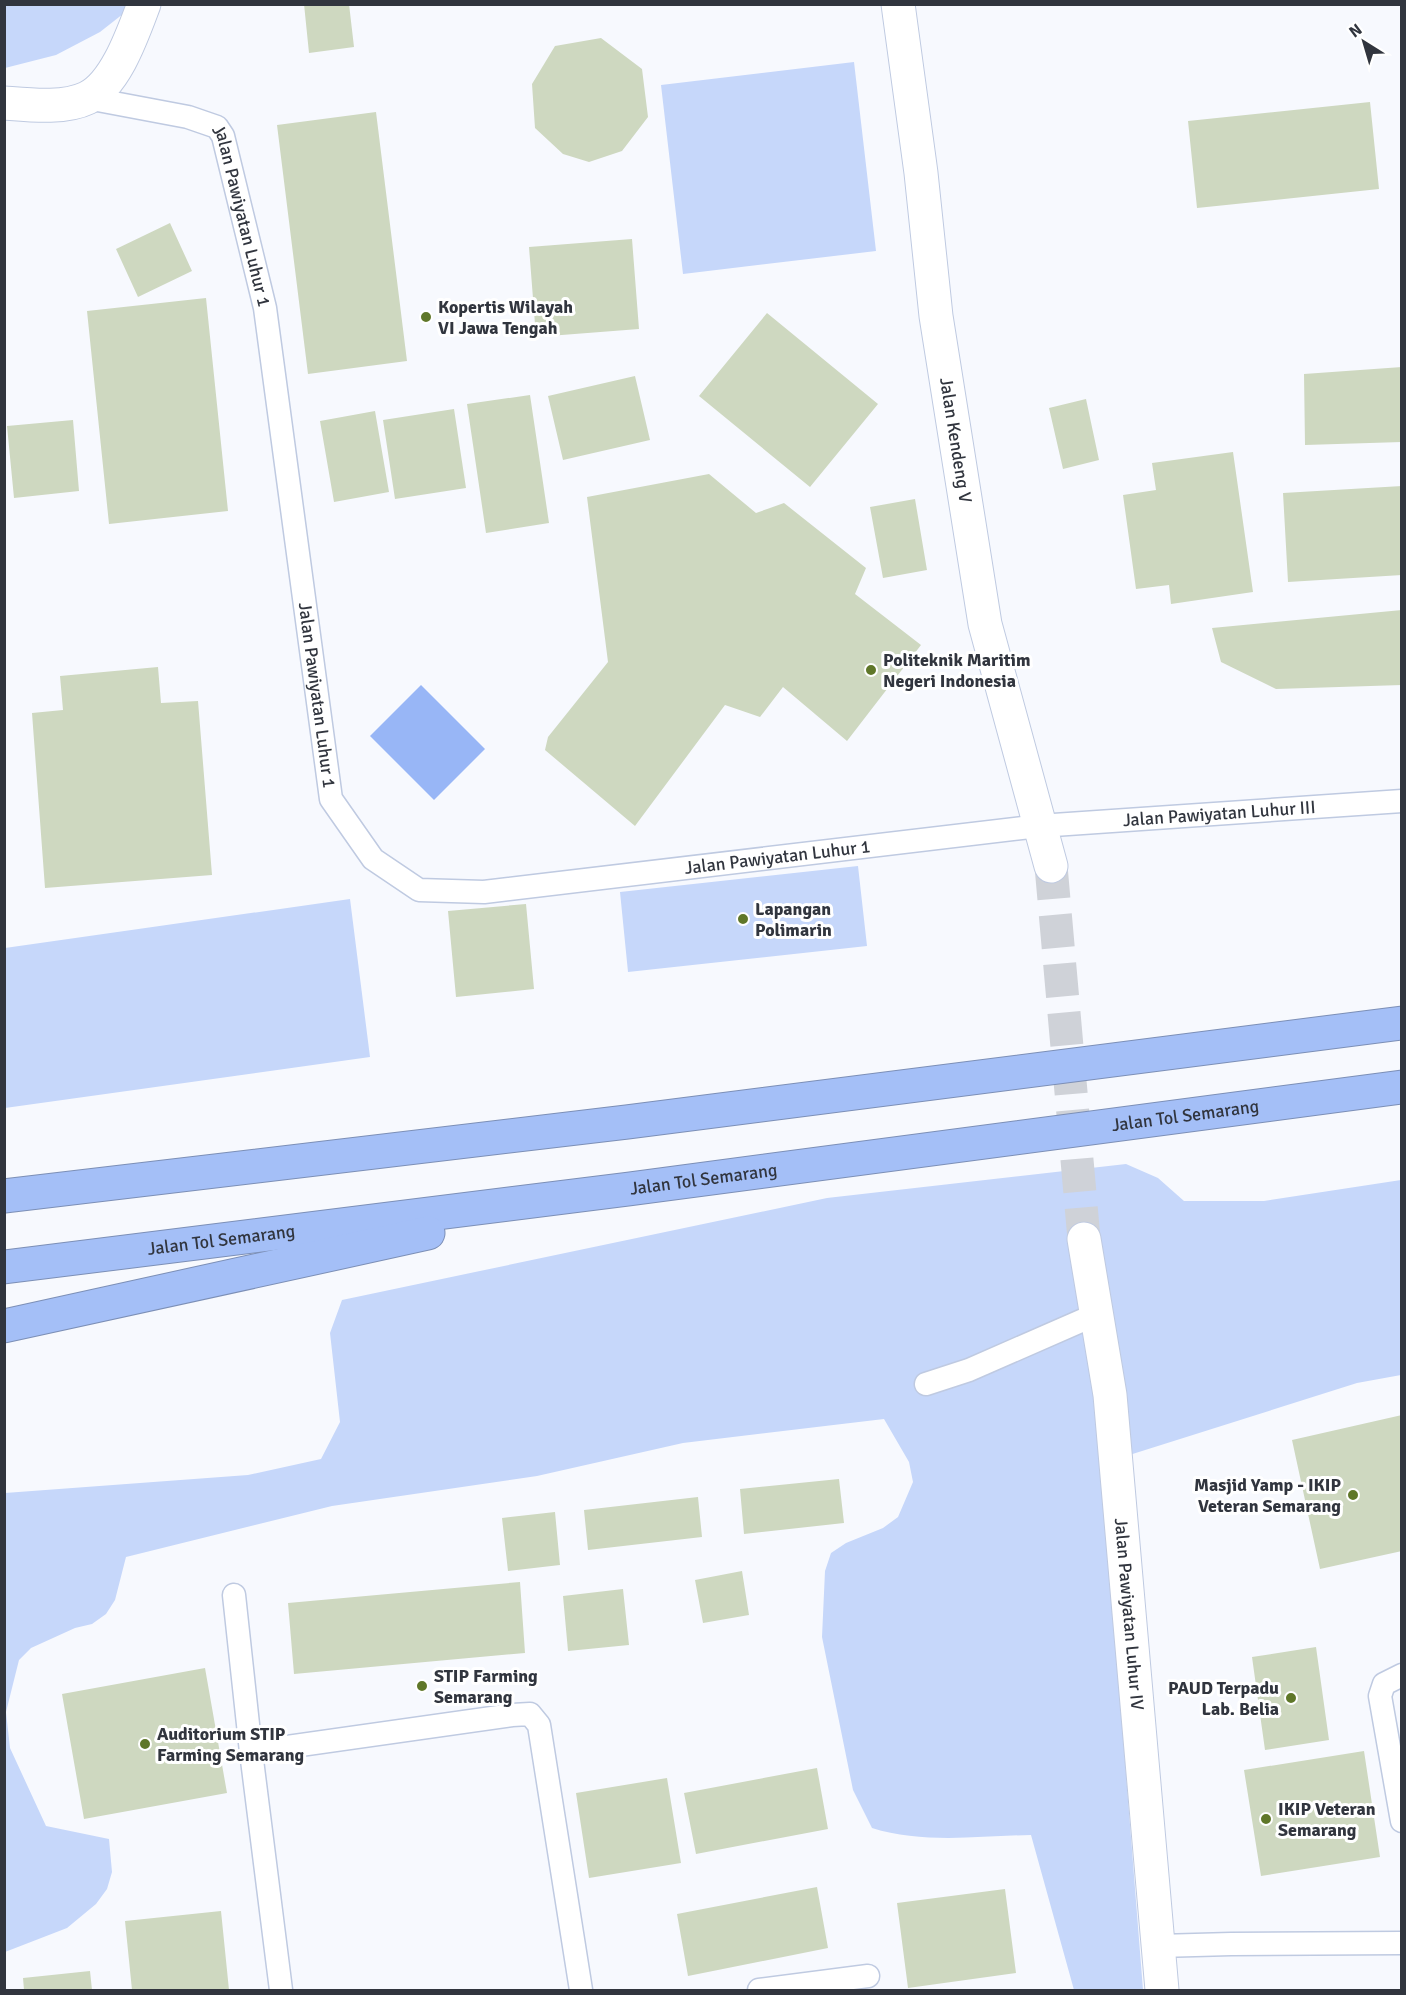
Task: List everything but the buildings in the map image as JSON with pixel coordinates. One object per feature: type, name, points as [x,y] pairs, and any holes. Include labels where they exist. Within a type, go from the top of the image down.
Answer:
[{"type":"highway","points":[[4,1197],[627,1122],[1401,1023]]},
{"type":"highway","name":"Jalan Tol Semarang","points":[[4,1267],[629,1190],[1401,1087]]},
{"type":"highway","points":[[4,1326],[629,1190]]},
{"type":"street","points":[[4,103],[55,105],[87,98],[105,84],[129,41],[144,4]]},
{"type":"street","name":"Jalan Kendeng V","points":[[898,4],[921,173],[936,316],[985,624],[1051,866]]},
{"type":"street","name":"Jalan Pawiyatan Luhur IV","points":[[1084,1239],[1110,1395],[1162,1990]]},
{"type":"lane","name":"Jalan Pawiyatan Luhur 1","points":[[87,98],[188,117],[217,127],[223,136],[265,308],[331,800],[373,859],[419,890],[484,892],[1039,826]]},
{"type":"lane","name":"Jalan Pawiyatan Luhur III","points":[[1039,826],[1401,801]]},
{"type":"lane","points":[[926,1384],[969,1370],[1096,1314]]},
{"type":"lane","points":[[234,1595],[281,1990]]},
{"type":"lane","points":[[1401,1675],[1384,1684],[1380,1695],[1401,1821]]},
{"type":"lane","points":[[251,1752],[530,1714],[539,1725],[581,1990]]},
{"type":"lane","points":[[1159,1946],[1401,1944]]},
{"type":"lane","points":[[759,1990],[868,1976]]},
{"type":"shaded area","points":[[5,5],[130,5],[128,10],[100,32],[56,55],[5,68]]},
{"type":"shaded area","points":[[854,62],[876,251],[683,274],[661,85]]},
{"type":"shaded area","name":"Lapangan Polimarin","points":[[858,866],[867,946],[628,972],[620,892]]},
{"type":"shaded area","points":[[350,899],[370,1057],[5,1108],[5,948]]},
{"type":"shaded area","points":[[1126,1164],[1158,1178],[1184,1201],[1264,1201],[1401,1180],[1401,1375],[1357,1383],[1104,1463],[1143,1990],[1074,1990],[1031,1835],[931,1838],[891,1833],[872,1828],[853,1790],[822,1637],[825,1571],[831,1553],[846,1543],[883,1528],[898,1517],[913,1482],[909,1462],[884,1419],[683,1443],[537,1476],[332,1506],[126,1557],[115,1600],[106,1614],[92,1624],[75,1628],[31,1648],[19,1660],[6,1712],[10,1748],[46,1826],[109,1839],[112,1872],[107,1889],[96,1904],[67,1928],[5,1952],[5,1493],[248,1475],[321,1459],[340,1422],[330,1333],[342,1300],[827,1198]]},
{"type":"water","points":[[421,685],[485,749],[434,800],[370,736]]},
{"type":"tunnel","points":[[1051,866],[1084,1239]]},
{"type":"place","name":"Kopertis Wilayah VI Jawa Tengah","points":[[426,317]]},
{"type":"place","name":"Politeknik Maritim Negeri Indonesia","points":[[871,670]]},
{"type":"place","name":"Lapangan Polimarin","points":[[743,919]]},
{"type":"place","name":"Masjid Yamp - IKIP Veteran Semarang","points":[[1353,1495]]},
{"type":"place","name":"STIP Farming Semarang","points":[[422,1686]]},
{"type":"place","name":"PAUD Terpadu Lab. Belia","points":[[1291,1698]]},
{"type":"place","name":"Auditorium STIP Farming Semarang","points":[[145,1744]]},
{"type":"place","name":"IKIP Veteran Semarang","points":[[1266,1819]]}]
